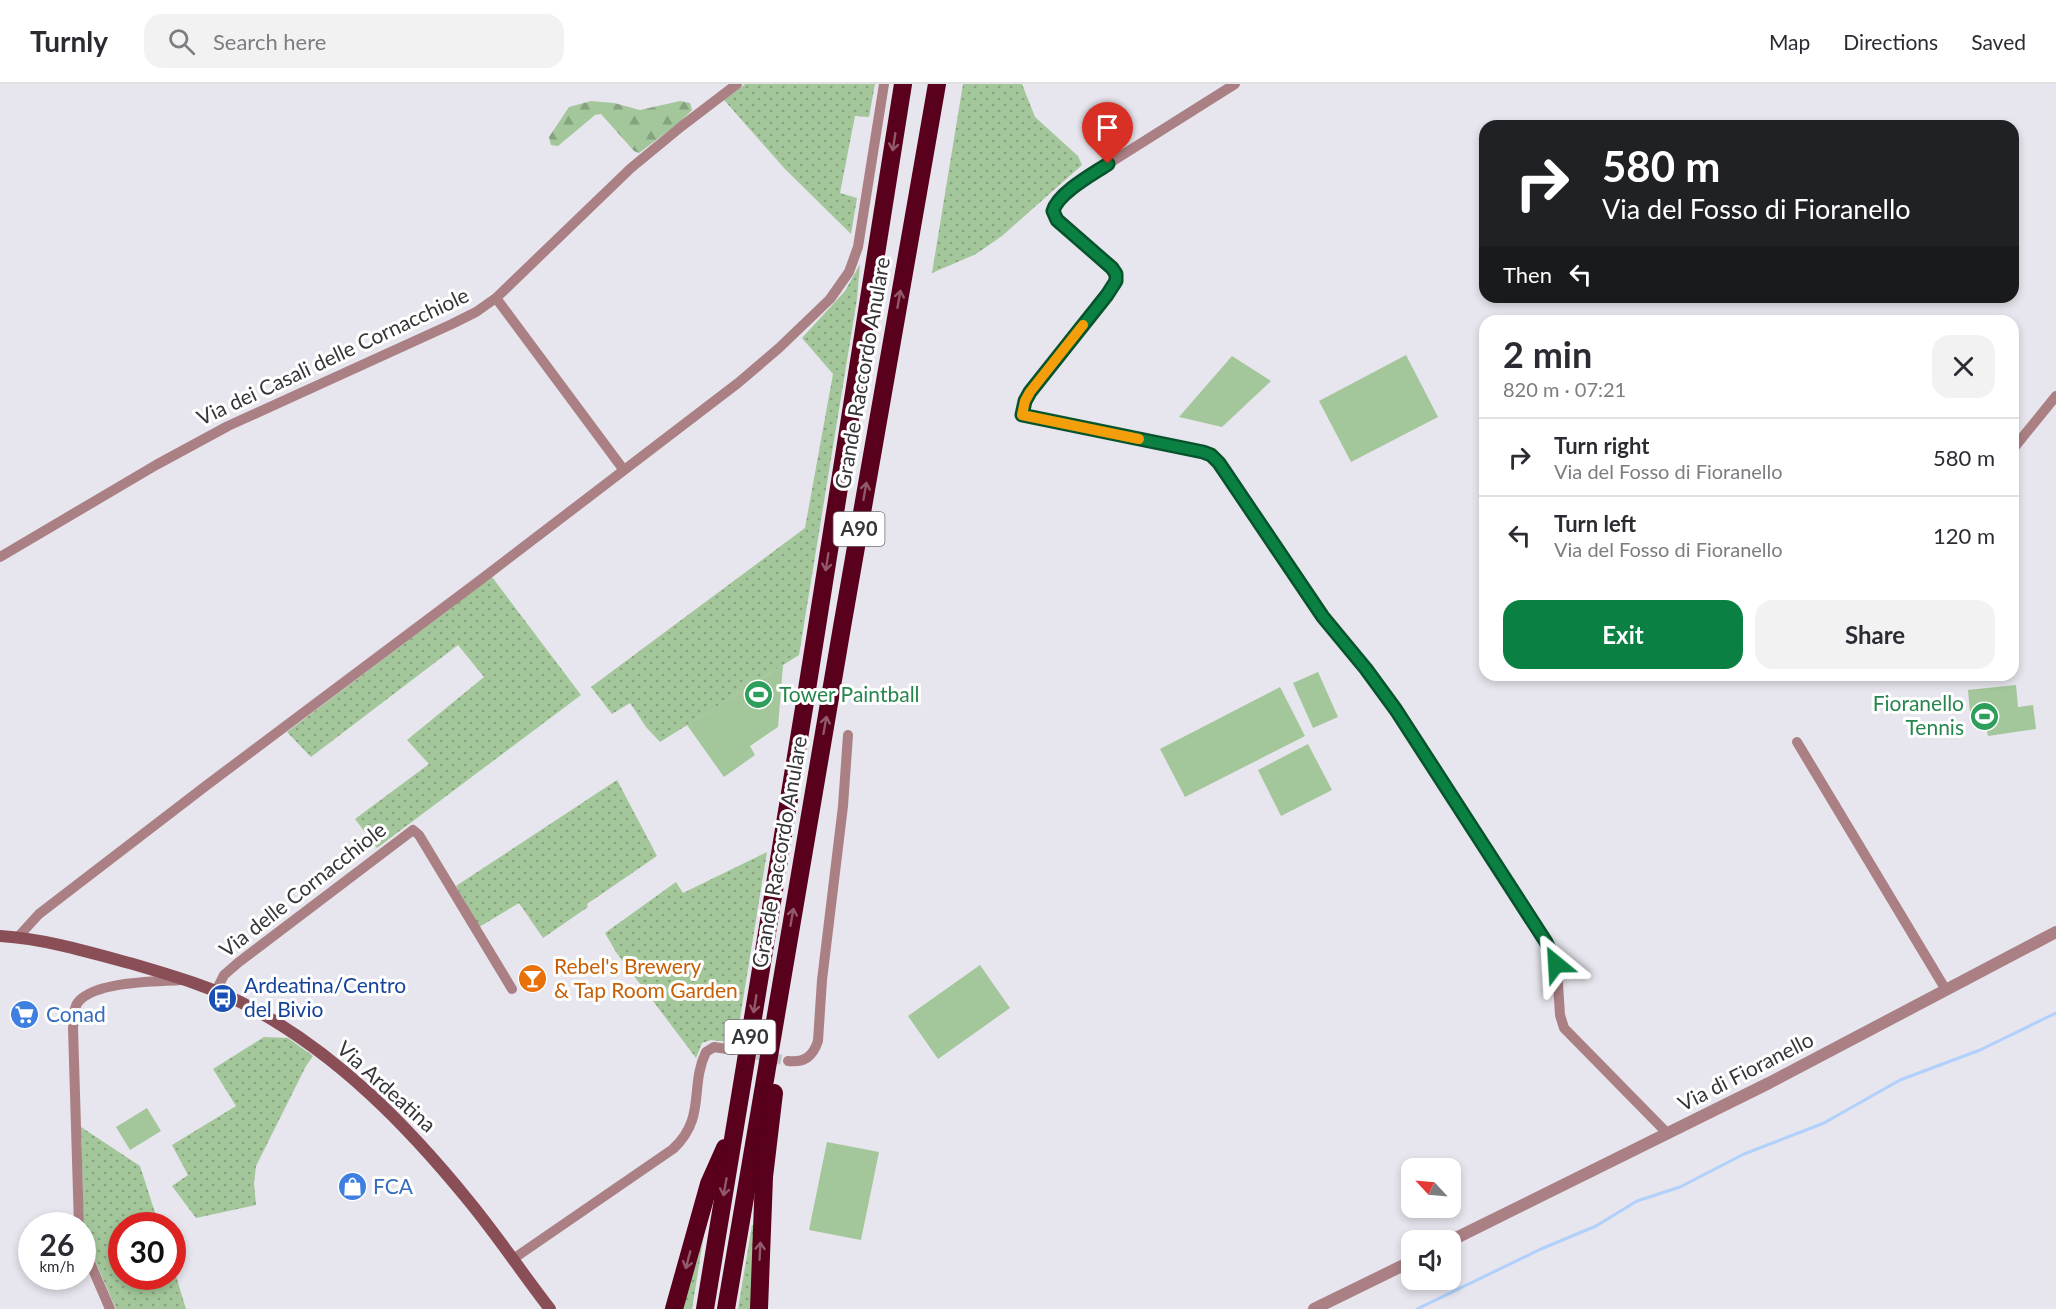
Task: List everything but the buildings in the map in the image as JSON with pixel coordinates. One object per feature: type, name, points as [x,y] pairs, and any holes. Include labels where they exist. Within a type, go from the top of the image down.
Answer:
[{"type":"highway","name":"Grande Raccordo Anulare","points":[[705,1309],[805,702],[903,84]]},
{"type":"highway","name":"Grande Raccordo Anulare","points":[[726,1309],[937,84]]},
{"type":"highway","points":[[759,1309],[766,1158],[782,1036],[782,975]]},
{"type":"highway","points":[[674,1309],[709,1184],[735,1129]]},
{"type":"main road","name":"Via Ardeatina","points":[[0,936],[69,947],[184,979],[252,1008],[286,1028],[373,1096],[425,1149],[469,1201],[550,1309]]},
{"type":"street","name":"Via dei Casali delle Cornacchiole","points":[[0,558],[156,465],[228,426],[460,320],[496,298],[631,168],[737,84]]},
{"type":"street","points":[[18,938],[39,914],[92,873],[738,383],[810,319],[840,286],[849,272],[858,247],[884,84]]},
{"type":"street","points":[[1235,84],[1102,168],[1055,204],[1053,214],[1057,220],[1112,268],[1117,279],[1107,295],[1030,392],[1022,415],[1203,452],[1211,455],[1219,463],[1323,617],[1396,710],[1546,942],[1557,969],[1560,1015],[1564,1028],[1668,1134]]},
{"type":"street","points":[[496,298],[623,469]]},
{"type":"street","points":[[2019,441],[2056,396]]},
{"type":"street","points":[[788,1061],[798,1062],[806,1059],[818,1041],[822,980],[843,806],[849,735]]},
{"type":"street","points":[[1797,742],[1946,990]]},
{"type":"street","name":"Via delle Cornacchiole","points":[[216,991],[224,975],[239,962],[413,830],[419,835],[512,989]]},
{"type":"street","name":"Via di Fioranello","points":[[1461,1236],[1768,1083],[2056,932]]},
{"type":"street","points":[[80,1212],[73,1028],[77,1004],[88,994],[123,984],[184,979]]},
{"type":"street","points":[[513,1259],[673,1149],[687,1133],[693,1119],[701,1065],[706,1052],[714,1047],[733,1050]]},
{"type":"street","points":[[1314,1309],[1401,1266]]},
{"type":"street","points":[[96,1276],[110,1309]]},
{"type":"green space","points":[[745,84],[875,84],[869,117],[855,116],[840,193],[857,198],[851,234],[785,169],[724,100]]},
{"type":"green space","points":[[963,84],[1022,84],[1035,117],[1078,156],[1082,165],[1002,236],[976,254],[932,273]]},
{"type":"green space","points":[[591,101],[614,103],[640,110],[680,101],[690,103],[692,110],[639,153],[634,151],[601,114],[595,115],[558,146],[551,145],[549,137],[569,107]]},
{"type":"green space","points":[[860,264],[857,299],[799,655],[660,742],[646,727],[630,703],[612,714],[591,687],[805,528],[833,374],[802,338],[845,291]]},
{"type":"green space","points":[[1406,355],[1438,417],[1351,462],[1319,401]]},
{"type":"green space","points":[[1232,356],[1271,381],[1222,427],[1179,417]]},
{"type":"green space","points":[[492,577],[581,695],[377,848],[355,819],[429,764],[407,740],[484,677],[458,645],[311,757],[287,732]]},
{"type":"green space","name":"Tower Paintball","points":[[783,665],[778,727],[750,746],[755,755],[724,777],[687,725]]},
{"type":"green space","points":[[1318,672],[1338,717],[1313,728],[1293,683]]},
{"type":"green space","points":[[2016,685],[2018,707],[2033,705],[2036,729],[1988,736],[1984,712],[1995,710],[1970,712],[1968,690]]},
{"type":"green space","points":[[1280,687],[1305,736],[1185,797],[1160,749]]},
{"type":"green space","points":[[1308,744],[1332,790],[1281,816],[1258,770]]},
{"type":"green space","points":[[617,780],[657,856],[587,904],[588,907],[543,938],[519,903],[479,927],[456,886]]},
{"type":"green space","points":[[767,852],[736,1043],[711,1040],[702,1043],[696,1058],[616,952],[605,933],[676,882],[683,893]]},
{"type":"green space","points":[[980,965],[1010,1008],[938,1059],[908,1016]]},
{"type":"green space","points":[[264,1037],[288,1038],[313,1056],[256,1166],[254,1183],[256,1205],[196,1218],[172,1186],[188,1175],[172,1145],[236,1106],[213,1069]]},
{"type":"green space","points":[[147,1108],[161,1131],[130,1150],[116,1127]]},
{"type":"green space","points":[[81,1127],[140,1166],[155,1212],[108,1212],[108,1290],[180,1290],[186,1309],[116,1309],[96,1263],[96,1212],[83,1212]]},
{"type":"green space","points":[[827,1142],[879,1152],[861,1240],[809,1230]]},
{"type":"green space","points":[[708,1209],[692,1309],[680,1309]]},
{"type":"green space","points":[[752,1225],[755,1225],[754,1309],[738,1309]]},
{"type":"waterway","points":[[1417,1309],[1541,1249],[1596,1226],[1637,1201],[1680,1187],[1744,1154],[1824,1123],[1900,1080],[1980,1050],[2056,1013]]},
{"type":"tunnel","points":[[742,1052],[788,1061]]},
{"type":"slow traffic","points":[[1083,325],[1030,392],[1022,415],[1139,439]]},
{"type":"place","name":"Tower Paintball","points":[[758,695]]},
{"type":"place","name":"Fioranello Tennis","points":[[1985,716]]},
{"type":"place","name":"Rebel's Brewery & Tap Room Garden","points":[[533,979]]},
{"type":"place","name":"Ardeatina/Centro del Bivio","points":[[223,998]]},
{"type":"place","name":"Conad","points":[[25,1015]]},
{"type":"place","name":"FCA","points":[[352,1187]]},
{"type":"route","points":[[1108,164],[1063,196],[1055,204],[1053,211],[1057,220],[1112,268],[1117,279],[1107,295],[1030,392],[1022,415],[1203,452],[1211,455],[1219,463],[1323,617],[1396,710],[1546,942],[1556,964]]}]
